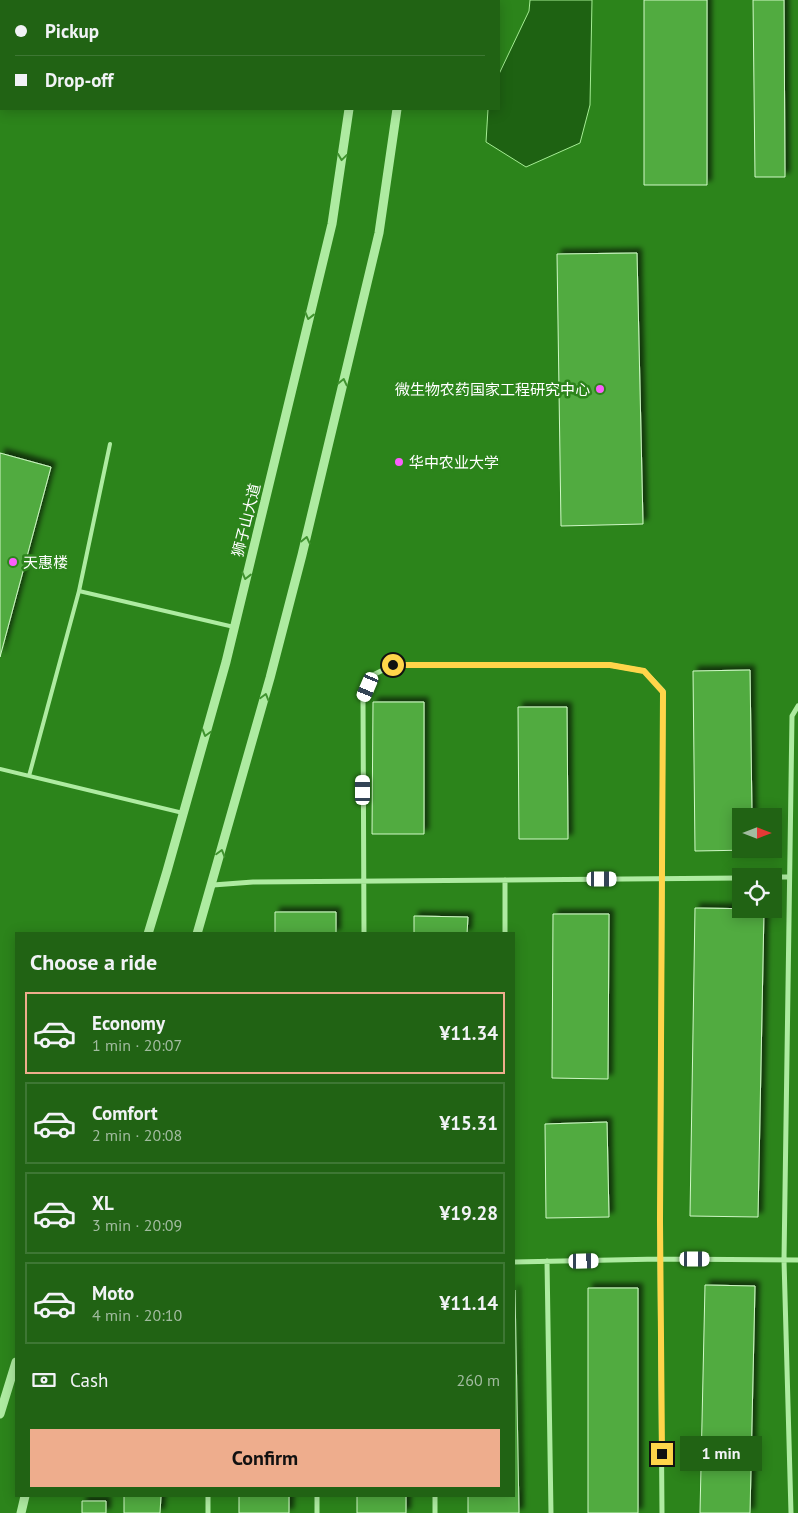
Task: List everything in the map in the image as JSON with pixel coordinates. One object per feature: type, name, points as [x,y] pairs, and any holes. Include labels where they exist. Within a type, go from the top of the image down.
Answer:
[{"type":"street","name":"狮子山大道","points":[[149,932],[234,627],[332,224],[349,110]]},
{"type":"street","points":[[198,932],[270,678],[314,508],[379,233],[397,110]]},
{"type":"street","points":[[364,932],[363,699],[373,675],[393,665],[610,665],[644,671],[663,692],[660,878],[662,1513]]},
{"type":"street","points":[[791,1513],[784,1260],[792,716],[798,706]]},
{"type":"street","points":[[791,790],[798,790]]},
{"type":"street","points":[[782,877],[789,877]]},
{"type":"street","points":[[212,884],[253,882],[732,878]]},
{"type":"street","points":[[505,880],[505,932]]},
{"type":"street","points":[[515,1262],[660,1259],[798,1260]]},
{"type":"street","points":[[547,1261],[551,1513]]},
{"type":"street","points":[[0,1414],[15,1365]]},
{"type":"street","points":[[21,1513],[24,1497]]},
{"type":"street","points":[[208,1497],[208,1513]]},
{"type":"street","points":[[317,1497],[317,1513]]},
{"type":"street","points":[[435,1497],[435,1513]]},
{"type":"lane","points":[[29,776],[79,591],[110,444]]},
{"type":"lane","points":[[79,591],[234,627]]},
{"type":"lane","points":[[0,769],[183,813]]},
{"type":"shaded area","points":[[530,0],[592,0],[590,105],[580,143],[526,167],[486,142],[488,110],[500,110],[500,72],[529,11]]},
{"type":"building","points":[[644,0],[707,0],[707,185],[644,185]]},
{"type":"building","points":[[753,0],[784,0],[785,177],[755,177]]},
{"type":"building","name":"微生物农药国家工程研究中心","points":[[637,253],[643,524],[561,526],[557,254]]},
{"type":"building","name":"天惠楼","points":[[0,453],[51,467],[0,657]]},
{"type":"building","points":[[750,670],[752,808],[732,808],[732,850],[695,851],[693,671]]},
{"type":"building","points":[[373,702],[424,702],[424,834],[372,834]]},
{"type":"building","points":[[518,707],[567,707],[568,839],[519,839]]},
{"type":"building","points":[[695,908],[732,909],[732,918],[764,918],[758,1217],[690,1216]]},
{"type":"building","points":[[275,912],[336,912],[336,932],[275,932]]},
{"type":"building","points":[[553,914],[609,914],[608,1079],[552,1078]]},
{"type":"building","points":[[414,916],[468,917],[467,932],[414,932]]},
{"type":"building","points":[[607,1122],[609,1217],[546,1218],[545,1124]]},
{"type":"building","points":[[705,1285],[755,1286],[750,1513],[700,1513]]},
{"type":"building","points":[[588,1288],[638,1288],[638,1513],[588,1513]]},
{"type":"building","points":[[515,1290],[519,1513],[468,1513],[468,1497],[515,1497]]},
{"type":"building","points":[[124,1497],[161,1497],[160,1513],[124,1513]]},
{"type":"building","points":[[239,1497],[289,1497],[289,1513],[239,1513]]},
{"type":"building","points":[[357,1497],[406,1497],[406,1513],[357,1513]]},
{"type":"building","points":[[82,1501],[106,1501],[106,1513],[82,1513]]},
{"type":"place","name":"微生物农药国家工程研究中心","points":[[600,389]]},
{"type":"place","name":"华中农业大学","points":[[399,462]]},
{"type":"place","name":"天惠楼","points":[[13,562]]},
{"type":"route","points":[[393,665],[610,665],[644,671],[663,692],[660,898],[662,1454]]}]
